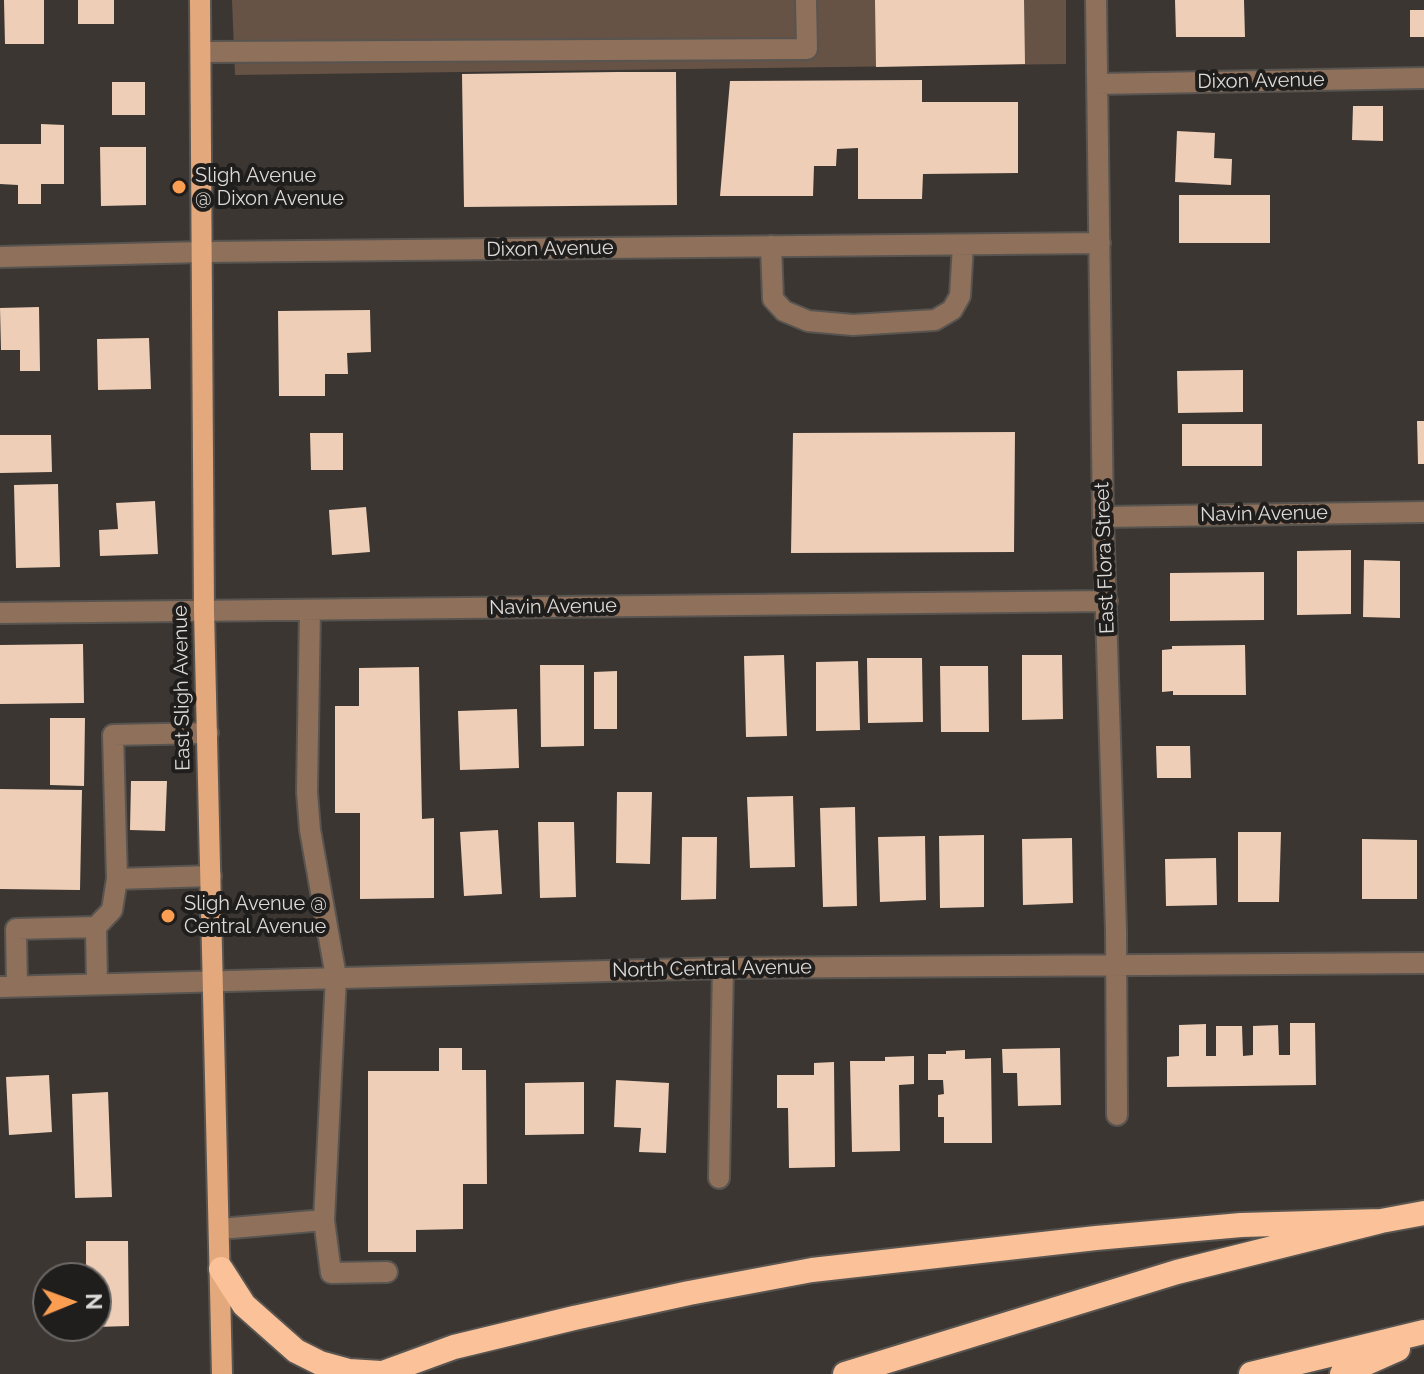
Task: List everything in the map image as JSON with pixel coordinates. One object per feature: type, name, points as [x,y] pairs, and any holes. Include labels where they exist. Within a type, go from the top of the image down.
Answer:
[{"type":"highway","points":[[845,1374],[1177,1272],[1424,1213]]},
{"type":"highway","points":[[221,1269],[244,1305],[296,1351],[320,1363],[349,1371],[380,1374],[454,1347],[574,1318],[812,1270],[1212,1228],[1381,1221]]},
{"type":"highway","points":[[1251,1374],[1424,1334]]},
{"type":"highway","points":[[1342,1374],[1424,1334]]},
{"type":"main road","name":"East Sligh Avenue","points":[[200,0],[204,611],[222,1374]]},
{"type":"street","points":[[201,52],[807,49],[806,0]]},
{"type":"street","name":"East Flora Street","points":[[1096,0],[1103,517],[1116,965],[1117,1115]]},
{"type":"street","name":"Dixon Avenue","points":[[1098,84],[1424,78]]},
{"type":"street","name":"Dixon Avenue","points":[[0,257],[203,252],[1100,243]]},
{"type":"street","points":[[771,246],[773,299],[784,311],[808,321],[853,325],[935,320],[952,310],[960,296],[963,245]]},
{"type":"street","name":"Navin Avenue","points":[[1103,517],[1424,512]]},
{"type":"street","name":"Navin Avenue","points":[[0,613],[1107,601]]},
{"type":"street","points":[[310,610],[307,792],[310,830],[336,977],[324,1220],[331,1273],[387,1272]]},
{"type":"street","points":[[97,984],[96,927],[112,910],[117,879],[113,735],[208,733]]},
{"type":"street","points":[[117,879],[211,876]]},
{"type":"street","points":[[9,986],[16,929],[96,927]]},
{"type":"street","name":"North Central Avenue","points":[[9,986],[723,968],[1424,963]]},
{"type":"street","points":[[719,1178],[723,968]]},
{"type":"street","points":[[220,1229],[324,1220]]},
{"type":"shaded area","points":[[232,0],[1066,0],[1066,64],[235,75]]},
{"type":"building","points":[[4,0],[44,0],[44,44],[5,44]]},
{"type":"building","points":[[78,0],[114,0],[114,24],[78,24]]},
{"type":"building","points":[[875,0],[1024,0],[1025,64],[876,67]]},
{"type":"building","points":[[1175,0],[1244,0],[1245,37],[1176,37]]},
{"type":"building","points":[[1410,10],[1424,10],[1424,37],[1410,37]]},
{"type":"building","points":[[676,72],[677,205],[464,207],[462,74]]},
{"type":"building","points":[[922,80],[922,102],[1018,102],[1018,173],[923,174],[922,199],[858,199],[858,148],[837,149],[836,166],[814,166],[813,196],[720,196],[730,81]]},
{"type":"building","points":[[112,82],[145,82],[145,115],[112,115]]},
{"type":"building","points":[[1353,106],[1383,106],[1383,141],[1352,140]]},
{"type":"building","points":[[41,124],[64,125],[64,184],[41,184],[41,204],[18,204],[18,185],[0,184],[0,144],[41,144]]},
{"type":"building","points":[[1177,131],[1215,133],[1214,158],[1232,159],[1231,185],[1175,182]]},
{"type":"building","points":[[100,147],[146,147],[146,205],[101,206]]},
{"type":"building","points":[[1179,195],[1270,195],[1270,243],[1179,243]]},
{"type":"building","points":[[39,307],[40,371],[20,371],[20,350],[1,350],[0,308]]},
{"type":"building","points":[[370,310],[371,352],[347,353],[348,374],[325,374],[325,396],[279,396],[278,311]]},
{"type":"building","points":[[149,338],[151,389],[98,390],[97,339]]},
{"type":"building","points":[[1243,370],[1243,412],[1178,413],[1177,371]]},
{"type":"building","points":[[1417,421],[1424,421],[1424,464],[1418,464]]},
{"type":"building","points":[[1182,424],[1262,424],[1262,466],[1182,466]]},
{"type":"building","points":[[1015,432],[1014,552],[791,553],[793,433]]},
{"type":"building","points":[[310,433],[343,433],[343,470],[311,470]]},
{"type":"building","points":[[0,435],[51,435],[52,472],[0,473]]},
{"type":"building","points":[[58,484],[60,567],[16,568],[14,485]]},
{"type":"building","points":[[155,501],[158,554],[100,556],[99,530],[118,529],[116,503]]},
{"type":"building","points":[[366,507],[370,552],[332,555],[329,510]]},
{"type":"building","points":[[1351,550],[1351,614],[1297,615],[1297,551]]},
{"type":"building","points":[[1364,560],[1400,561],[1400,618],[1363,617]]},
{"type":"building","points":[[1264,572],[1264,620],[1170,621],[1170,573]]},
{"type":"building","points":[[83,644],[84,703],[0,704],[0,645]]},
{"type":"building","points":[[1245,645],[1246,695],[1173,695],[1173,691],[1162,692],[1162,650],[1172,649],[1172,646]]},
{"type":"building","points":[[784,655],[787,736],[746,737],[744,656]]},
{"type":"building","points":[[1022,655],[1062,655],[1063,719],[1022,720]]},
{"type":"building","points":[[867,658],[922,658],[923,722],[868,723]]},
{"type":"building","points":[[858,661],[860,730],[816,731],[816,662]]},
{"type":"building","points":[[540,665],[584,665],[584,746],[541,747]]},
{"type":"building","points":[[940,666],[988,666],[989,732],[941,732]]},
{"type":"building","points":[[419,667],[422,819],[434,818],[434,898],[360,899],[360,813],[335,813],[335,706],[359,706],[359,668]]},
{"type":"building","points":[[617,671],[617,729],[594,729],[594,672]]},
{"type":"building","points":[[517,709],[519,768],[460,770],[458,711]]},
{"type":"building","points":[[50,718],[85,718],[84,786],[50,785]]},
{"type":"building","points":[[1156,746],[1190,746],[1191,778],[1157,778]]},
{"type":"building","points":[[131,781],[167,781],[165,831],[130,830]]},
{"type":"building","points":[[0,789],[82,790],[80,890],[0,889]]},
{"type":"building","points":[[617,792],[652,792],[650,864],[616,863]]},
{"type":"building","points":[[793,796],[795,867],[750,868],[747,797]]},
{"type":"building","points":[[855,807],[857,906],[823,907],[820,808]]},
{"type":"building","points":[[538,822],[574,822],[576,897],[540,898]]},
{"type":"building","points":[[498,830],[502,894],[464,896],[460,832]]},
{"type":"building","points":[[1238,832],[1281,832],[1279,902],[1238,902]]},
{"type":"building","points":[[984,835],[984,907],[940,908],[939,836]]},
{"type":"building","points":[[925,836],[926,900],[880,902],[878,837]]},
{"type":"building","points":[[682,837],[717,837],[716,899],[681,900]]},
{"type":"building","points":[[1072,838],[1073,903],[1023,905],[1022,839]]},
{"type":"building","points":[[1362,839],[1417,840],[1417,899],[1362,899]]},
{"type":"building","points":[[1216,858],[1217,905],[1166,906],[1165,859]]},
{"type":"building","points":[[1290,1023],[1315,1023],[1316,1085],[1167,1087],[1167,1057],[1179,1056],[1179,1025],[1206,1024],[1206,1056],[1216,1056],[1216,1026],[1242,1026],[1243,1056],[1253,1055],[1253,1026],[1278,1025],[1279,1055],[1290,1055]]},
{"type":"building","points":[[439,1048],[462,1048],[462,1070],[486,1070],[487,1184],[463,1184],[463,1229],[416,1230],[416,1252],[368,1252],[368,1071],[439,1071]]},
{"type":"building","points":[[1060,1048],[1061,1105],[1018,1106],[1017,1073],[1003,1073],[1002,1049]]},
{"type":"building","points":[[965,1050],[965,1059],[991,1058],[992,1143],[944,1143],[944,1117],[938,1117],[938,1095],[944,1094],[943,1080],[928,1080],[928,1054]]},
{"type":"building","points":[[914,1056],[914,1084],[899,1085],[900,1151],[852,1152],[850,1061],[885,1061],[885,1057]]},
{"type":"building","points":[[834,1062],[835,1167],[789,1168],[788,1108],[777,1108],[777,1075],[814,1075],[814,1063]]},
{"type":"building","points":[[49,1075],[52,1132],[9,1135],[6,1077]]},
{"type":"building","points":[[616,1080],[669,1083],[666,1153],[639,1152],[641,1128],[614,1127]]},
{"type":"building","points":[[584,1082],[584,1134],[525,1135],[525,1083]]},
{"type":"building","points":[[108,1092],[112,1197],[75,1198],[72,1094]]},
{"type":"building","points":[[86,1241],[128,1241],[129,1326],[112,1327],[112,1262],[86,1262]]},
{"type":"place","name":"Sligh Avenue @ Dixon Avenue","points":[[179,187]]},
{"type":"place","name":"Sligh Avenue @ Central Avenue","points":[[168,916]]}]
